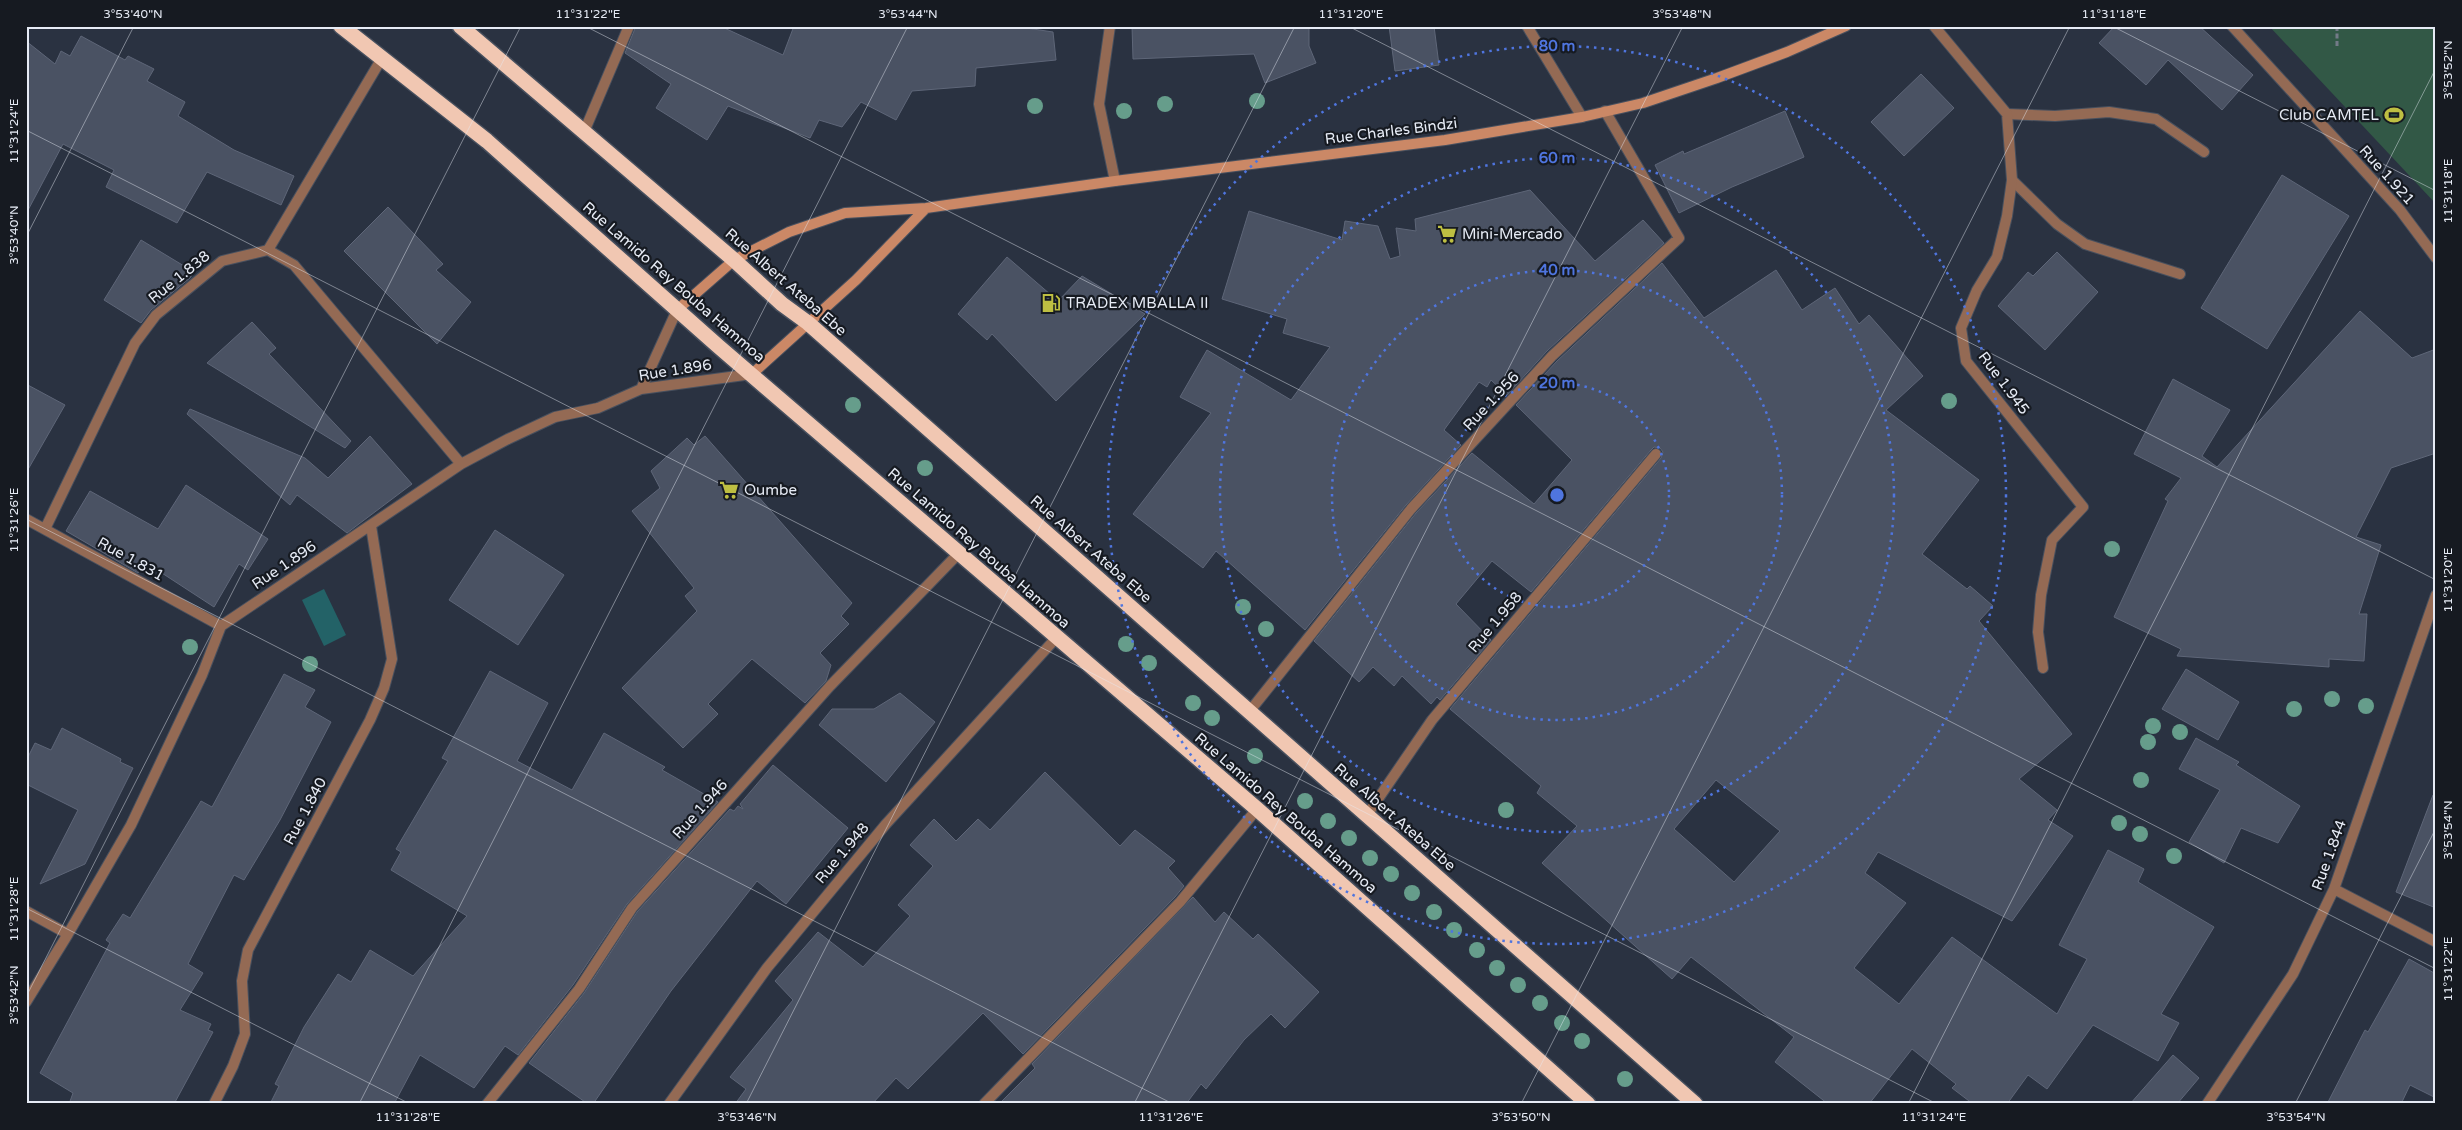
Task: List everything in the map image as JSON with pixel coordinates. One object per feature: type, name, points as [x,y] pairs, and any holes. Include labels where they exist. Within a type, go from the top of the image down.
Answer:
[{"type":"highway","name":"Rue Lamido Rey Bouba Hammoa","points":[[341,26],[487,141],[677,310],[1257,809],[1581,1102]]},
{"type":"highway","name":"Rue Albert Ateba Ebe","points":[[460,26],[734,260],[782,304],[808,323],[1695,1104]]},
{"type":"street","points":[[584,132],[629,26]]},
{"type":"street","points":[[1110,26],[1099,104],[1115,181]]},
{"type":"street","points":[[1526,26],[1582,117]]},
{"type":"street","name":"Rue Charles Bindzi","points":[[641,389],[677,310],[734,260],[789,232],[845,213],[926,208],[1115,181],[1445,140],[1582,117],[1643,103],[1717,78],[1787,52],[1846,26]]},
{"type":"street","points":[[1934,26],[2007,114],[2055,116],[2109,112],[2156,119],[2204,152]]},
{"type":"street","name":"Rue 1.921","points":[[2232,26],[2400,210],[2436,258]]},
{"type":"street","points":[[382,58],[268,250],[294,265],[461,464]]},
{"type":"street","name":"Rue 1.956","points":[[1249,712],[1411,509],[1552,356],[1679,238],[1605,112]]},
{"type":"street","name":"Rue 1.945","points":[[2007,114],[2012,180],[2007,216],[1997,257],[1977,290],[1961,328],[1966,361],[2083,507],[2052,540],[2040,595],[2038,632],[2043,668]]},
{"type":"street","points":[[2012,180],[2057,224],[2086,244],[2180,274]]},
{"type":"street","points":[[752,374],[856,280],[926,208]]},
{"type":"street","name":"Rue 1.838","points":[[45,529],[135,343],[156,314],[222,261],[268,250]]},
{"type":"street","name":"Rue 1.896","points":[[221,626],[461,464],[508,439],[555,417],[598,408],[641,389],[752,374]]},
{"type":"street","name":"Rue 1.958","points":[[1367,815],[1432,720],[1656,454]]},
{"type":"street","name":"Rue 1.831","points":[[26,519],[221,626]]},
{"type":"street","name":"Rue 1.840","points":[[214,1104],[233,1066],[245,1034],[242,980],[248,950],[370,720],[384,688],[392,659],[371,526]]},
{"type":"street","name":"Rue 1.946","points":[[487,1104],[579,989],[632,908],[830,686],[958,553]]},
{"type":"street","name":"Rue 1.844","points":[[2211,1103],[2293,974],[2334,889],[2436,596]]},
{"type":"street","points":[[26,1002],[131,825],[202,675],[221,626]]},
{"type":"street","name":"Rue 1.948","points":[[669,1104],[767,968],[880,831],[1057,637]]},
{"type":"street","points":[[984,1104],[1180,902],[1257,809]]},
{"type":"street","points":[[2334,889],[2436,942]]},
{"type":"street","points":[[26,911],[68,934]]},
{"type":"path","points":[[2337,26],[2337,46]]},
{"type":"shaded area","name":"Club CAMTEL","points":[[2269,26],[2436,26],[2436,204]]},
{"type":"shaded area","points":[[324,589],[346,635],[324,646],[302,600]]},
{"type":"building","points":[[636,26],[720,26],[783,55],[794,26],[1013,26],[1053,32],[1056,60],[976,68],[975,86],[912,91],[896,120],[861,102],[842,127],[819,120],[810,138],[728,106],[707,140],[656,108],[671,84],[625,53]]},
{"type":"building","points":[[1132,26],[1309,26],[1309,46],[1316,63],[1265,83],[1254,54],[1133,59]]},
{"type":"building","points":[[1389,26],[1434,26],[1439,65],[1395,71]]},
{"type":"building","points":[[2115,26],[2199,26],[2253,75],[2222,110],[2168,60],[2146,85],[2099,43]]},
{"type":"building","points":[[81,36],[125,60],[128,56],[154,69],[147,81],[185,102],[178,116],[234,150],[294,176],[281,205],[207,172],[177,223],[106,187],[114,170],[63,144],[26,214],[26,41],[55,64],[61,51],[70,56]]},
{"type":"building","points":[[1921,74],[1954,108],[1904,156],[1871,122]]},
{"type":"building","points":[[1785,111],[1804,157],[1732,187],[1679,213],[1655,165],[1683,151],[1684,154]]},
{"type":"building","points":[[2282,175],[2349,216],[2267,349],[2201,308]]},
{"type":"building","points":[[1530,190],[1595,261],[1643,220],[1664,243],[1547,351],[1507,395],[1491,380],[1487,387],[1479,382],[1444,430],[1461,445],[1406,505],[1305,630],[1216,551],[1203,568],[1133,514],[1211,413],[1180,397],[1207,350],[1291,400],[1330,347],[1283,333],[1287,319],[1222,299],[1249,211],[1342,240],[1345,221],[1378,226],[1390,259],[1400,256],[1396,228],[1416,231],[1415,219]]},
{"type":"building","points":[[388,207],[443,264],[436,270],[471,302],[437,344],[344,251]]},
{"type":"building","points":[[141,240],[194,272],[190,278],[151,310],[141,323],[104,300]]},
{"type":"building","points":[[2057,252],[2098,292],[2045,350],[1998,306],[2028,272],[2033,276]]},
{"type":"building","points":[[1007,257],[1058,301],[1082,276],[1145,314],[1056,401],[992,334],[987,340],[958,314]]},
{"type":"building","points":[[1662,263],[1704,318],[1776,270],[1802,310],[1835,288],[1859,324],[1869,315],[1923,376],[1886,410],[1979,480],[1922,554],[1967,589],[1970,586],[1993,606],[1979,621],[2072,734],[2019,779],[2057,810],[2048,820],[2073,836],[2012,921],[1878,852],[1865,873],[1906,903],[1854,968],[1899,1004],[1952,937],[2057,1014],[2087,959],[2059,945],[2108,850],[2144,869],[2138,882],[2214,927],[2161,1014],[2179,1023],[2158,1061],[2093,1025],[2047,1089],[2028,1075],[2007,1104],[1973,1104],[1952,1088],[1956,1084],[1912,1049],[1869,1104],[1828,1104],[1775,1062],[1794,1037],[1691,957],[1672,979],[1542,863],[1577,826],[1537,793],[1541,786],[1450,709],[1661,458],[1663,452],[1660,448],[1654,447],[1651,450],[1531,592],[1492,561],[1456,604],[1491,640],[1440,700],[1437,697],[1431,704],[1402,676],[1394,686],[1373,667],[1359,682],[1314,641],[1416,513],[1472,453],[1534,504],[1572,460],[1516,405],[1557,361]],"holes":[[[1716,780],[1780,831],[1734,882],[1674,829]]]},
{"type":"building","points":[[2360,311],[2412,358],[2436,349],[2436,453],[2391,468],[2356,537],[2381,545],[2359,614],[2367,614],[2364,661],[2329,659],[2329,667],[2177,656],[2181,649],[2114,617],[2168,501],[2165,499],[2181,478],[2134,454],[2173,379],[2230,410],[2202,456],[2217,467]]},
{"type":"building","points":[[252,322],[276,348],[269,354],[351,441],[345,448],[207,363]]},
{"type":"building","points":[[26,384],[65,405],[26,473]]},
{"type":"building","points":[[190,409],[305,458],[328,478],[370,436],[412,484],[347,533],[297,495],[290,505],[187,414]]},
{"type":"building","points":[[705,436],[852,603],[841,616],[849,624],[820,653],[831,665],[826,681],[805,703],[752,659],[708,704],[718,714],[683,748],[622,688],[697,611],[685,596],[694,588],[632,511],[660,488],[651,471],[687,438],[694,445]]},
{"type":"building","points":[[186,485],[268,539],[248,570],[239,564],[214,607],[145,562],[138,573],[66,531],[90,491],[158,529]]},
{"type":"building","points":[[495,530],[564,575],[518,645],[449,600]]},
{"type":"building","points":[[2186,669],[2239,702],[2218,740],[2162,709]]},
{"type":"building","points":[[490,671],[548,703],[517,761],[572,790],[604,733],[665,767],[662,770],[718,802],[627,904],[573,985],[518,1055],[505,1046],[474,1088],[420,1055],[394,1104],[270,1104],[279,1086],[275,1084],[304,1027],[338,974],[351,982],[370,950],[413,976],[467,916],[391,870],[401,852],[396,849],[448,761],[442,758]]},
{"type":"building","points":[[284,674],[315,690],[305,707],[331,722],[280,820],[244,880],[234,875],[188,964],[203,973],[180,1010],[211,1024],[208,1030],[213,1032],[174,1104],[69,1104],[73,1093],[40,1073],[110,943],[106,940],[123,914],[130,918],[201,801],[212,807]]},
{"type":"building","points":[[900,693],[935,722],[886,782],[819,725],[832,709],[874,709]]},
{"type":"building","points":[[62,728],[121,759],[120,762],[133,768],[85,864],[40,884],[78,810],[26,784],[26,761],[35,743],[51,750]]},
{"type":"building","points":[[2196,738],[2239,762],[2236,765],[2300,806],[2278,843],[2241,828],[2224,863],[2189,842],[2220,790],[2179,769]]},
{"type":"building","points":[[773,765],[848,828],[786,904],[757,881],[671,991],[593,1104],[588,1104],[529,1063],[584,993],[637,912],[730,809],[734,811],[738,806],[743,809],[740,804]]},
{"type":"building","points":[[1045,772],[1120,846],[1135,830],[1175,861],[1168,868],[1184,886],[1175,897],[1023,1054],[983,1013],[908,1089],[896,1078],[872,1104],[735,1104],[746,1089],[730,1077],[793,1000],[775,981],[818,932],[863,967],[910,916],[898,905],[933,866],[910,845],[934,819],[956,841],[978,819],[990,830]]},
{"type":"building","points":[[2433,795],[2436,795],[2436,908],[2396,892]]},
{"type":"building","points":[[1193,897],[1215,922],[1224,912],[1253,939],[1258,934],[1319,992],[1285,1028],[1271,1014],[1244,1040],[1206,1089],[1201,1084],[1186,1104],[999,1104],[1035,1068],[1032,1064]]},
{"type":"building","points":[[2409,959],[2436,974],[2436,1098],[2410,1085],[2401,1104],[2327,1104],[2365,1030],[2368,1032]]},
{"type":"building","points":[[2173,1055],[2199,1078],[2177,1104],[2130,1104]]},
{"type":"place","name":"Club CAMTEL","points":[[2394,115]]},
{"type":"place","name":"Mini-Mercado","points":[[1447,234]]},
{"type":"place","name":"TRADEX MBALLA II","points":[[1051,303]]},
{"type":"place","name":"Oumbe","points":[[729,490]]}]
